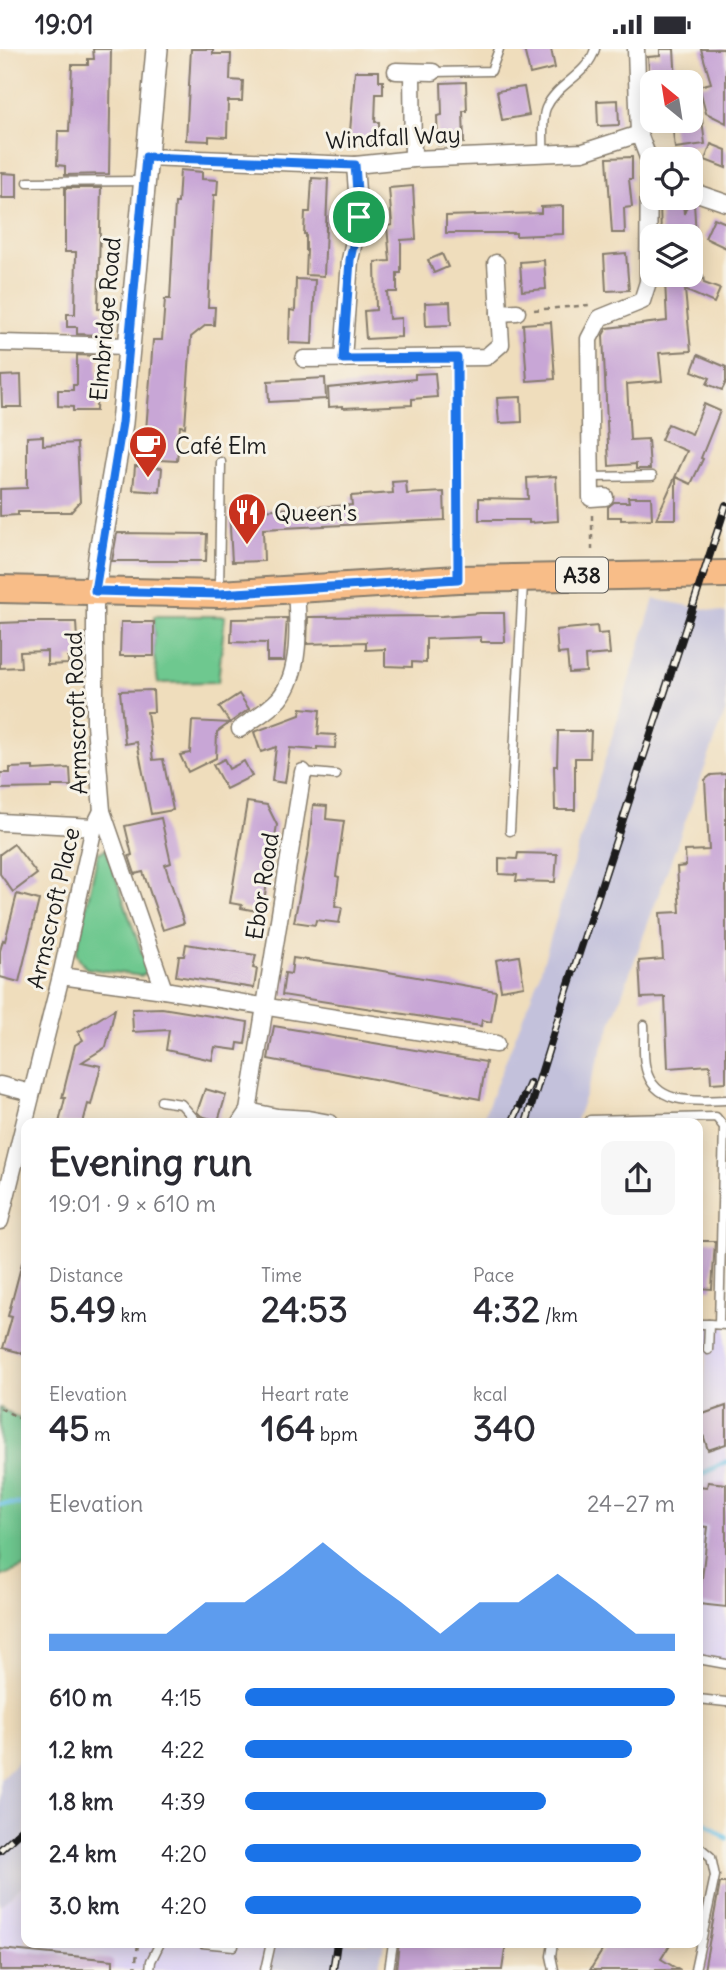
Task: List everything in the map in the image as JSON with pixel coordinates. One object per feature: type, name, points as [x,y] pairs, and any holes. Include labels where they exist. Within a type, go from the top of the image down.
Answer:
[{"type":"main road","name":"A38","points":[[0,589],[219,594],[523,576],[726,574]]},
{"type":"street","name":"Elmbridge Road","points":[[95,591],[122,423],[157,49]]},
{"type":"street","points":[[636,49],[639,134],[644,147]]},
{"type":"street","points":[[413,159],[404,71],[433,72]]},
{"type":"street","name":"Windfall Way","points":[[146,157],[355,165],[413,159],[583,152],[639,134]]},
{"type":"street","points":[[343,359],[350,260],[359,217],[355,165]]},
{"type":"street","points":[[703,195],[726,203]]},
{"type":"street","points":[[598,498],[591,477],[589,339],[600,318],[642,301],[648,282],[649,210]]},
{"type":"street","points":[[304,359],[486,357],[501,344],[496,263]]},
{"type":"street","points":[[499,313],[517,312]]},
{"type":"street","points":[[0,343],[130,346]]},
{"type":"street","points":[[240,729],[280,697],[290,677],[295,650],[296,588]]},
{"type":"street","name":"Armscroft Road","points":[[95,591],[95,724],[102,811],[164,990]]},
{"type":"street","name":"Ebor Road","points":[[244,1117],[267,1008],[303,772]]},
{"type":"street","name":"Armscroft Place","points":[[25,1118],[61,976],[94,827],[102,811]]},
{"type":"street","points":[[0,822],[94,827]]},
{"type":"street","points":[[61,976],[496,1044]]},
{"type":"street","points":[[0,1084],[31,1093]]},
{"type":"street","points":[[244,1117],[302,1118]]},
{"type":"street","name":"Armscroft Place","points":[[0,1221],[21,1134]]},
{"type":"lane","points":[[433,72],[491,71],[499,49]]},
{"type":"lane","points":[[543,153],[545,110],[558,91],[586,68],[595,49]]},
{"type":"lane","points":[[28,182],[144,181]]},
{"type":"lane","points":[[219,594],[221,463]]},
{"type":"lane","points":[[591,477],[652,476]]},
{"type":"lane","points":[[510,831],[523,576]]},
{"type":"lane","points":[[303,772],[336,775]]},
{"type":"lane","points":[[644,1025],[646,1069],[663,1094],[679,1100],[726,1100]]},
{"type":"lane","points":[[161,1101],[181,1104],[194,1118]]},
{"type":"lane","points":[[674,1118],[716,1117],[722,1121],[724,1127],[718,1324],[708,1350]]},
{"type":"lane","points":[[703,1660],[726,1664]]},
{"type":"lane","points":[[703,1700],[726,1702]]},
{"type":"lane","points":[[703,1850],[711,1857],[715,1876],[703,1932]]},
{"type":"lane","points":[[150,1970],[158,1948]]},
{"type":"lane","points":[[265,1970],[270,1948]]},
{"type":"lane","points":[[389,1970],[392,1948]]},
{"type":"lane","points":[[552,1948],[554,1970]]},
{"type":"lane","points":[[695,1970],[700,1948]]},
{"type":"path","points":[[517,312],[607,303],[621,308]]},
{"type":"path","points":[[457,358],[458,579]]},
{"type":"path","points":[[592,557],[598,498]]},
{"type":"path","points":[[0,1408],[21,1419]]},
{"type":"path","points":[[135,1970],[137,1948]]},
{"type":"shaded area","points":[[654,599],[726,613],[726,710],[577,1118],[483,1118],[538,979]]},
{"type":"shaded area","points":[[709,1324],[726,1325],[726,1664],[703,1660],[703,1395]]},
{"type":"shaded area","points":[[21,1758],[21,1887],[0,1906],[0,1779]]},
{"type":"shaded area","points":[[21,1887],[21,1948],[274,1948],[271,1970],[0,1970],[0,1906]]},
{"type":"shaded area","points":[[274,1948],[383,1948],[378,1970],[271,1970]]},
{"type":"green space","points":[[154,616],[225,616],[218,682],[158,683],[154,656]]},
{"type":"green space","points":[[106,849],[148,971],[141,976],[86,968],[76,954],[98,853]]},
{"type":"green space","points":[[0,1408],[21,1419],[21,1568],[0,1577]]},
{"type":"building","points":[[93,49],[111,49],[109,174],[65,175],[65,166],[57,165],[58,131],[69,131],[72,65],[88,65],[88,59],[94,59]]},
{"type":"building","points":[[191,49],[213,49],[213,54],[231,54],[230,80],[243,81],[242,101],[228,101],[227,137],[209,136],[209,141],[186,140]]},
{"type":"building","points":[[524,49],[551,49],[555,68],[530,74]]},
{"type":"building","points":[[660,49],[674,49],[675,70],[649,70],[648,57],[660,56]]},
{"type":"building","points":[[701,49],[724,49],[726,123],[706,113],[704,85],[711,83]]},
{"type":"building","points":[[355,71],[379,71],[379,81],[383,81],[383,94],[376,94],[375,122],[379,122],[379,137],[371,137],[371,144],[349,144]]},
{"type":"building","points":[[466,82],[464,143],[438,145],[437,116],[442,115],[441,83]]},
{"type":"building","points":[[524,87],[529,115],[502,120],[497,91]]},
{"type":"building","points":[[618,100],[619,125],[598,126],[597,101]]},
{"type":"building","points":[[673,133],[704,133],[705,144],[675,147]]},
{"type":"building","points":[[711,144],[726,150],[726,168],[705,160]]},
{"type":"building","points":[[632,157],[632,179],[629,179],[632,207],[624,208],[625,233],[612,233],[607,158]]},
{"type":"building","points":[[180,170],[202,172],[202,179],[218,180],[217,195],[214,195],[208,307],[215,307],[214,325],[206,325],[191,337],[185,427],[180,426],[177,461],[159,460],[162,432],[146,431],[153,340],[162,340],[165,299],[170,299],[175,203],[178,203]]},
{"type":"building","points":[[2,173],[17,174],[17,198],[2,198]]},
{"type":"building","points":[[312,178],[328,179],[324,276],[306,275],[305,212],[310,212]]},
{"type":"building","points":[[413,186],[416,239],[401,240],[401,273],[397,273],[397,292],[387,292],[389,319],[401,318],[401,337],[366,339],[364,311],[376,310],[375,262],[390,261],[387,226],[392,225],[389,188]]},
{"type":"building","points":[[65,188],[101,188],[98,309],[102,309],[102,315],[108,315],[108,327],[102,327],[102,333],[98,335],[77,334],[77,327],[67,327],[67,314],[75,314],[76,252],[65,252]]},
{"type":"building","points":[[563,206],[563,234],[516,236],[516,233],[446,233],[446,216],[541,213],[541,207]]},
{"type":"building","points":[[660,210],[684,210],[684,214],[686,210],[694,210],[695,224],[661,224]]},
{"type":"building","points":[[714,218],[726,223],[726,248],[705,238]]},
{"type":"building","points":[[626,253],[629,290],[606,291],[604,255]]},
{"type":"building","points":[[442,254],[448,267],[434,273],[428,260]]},
{"type":"building","points":[[544,260],[546,289],[522,291],[520,262]]},
{"type":"building","points":[[703,275],[704,283],[720,289],[714,303],[685,290],[691,351],[659,353],[662,381],[627,384],[630,440],[648,439],[650,469],[636,469],[636,464],[609,466],[603,335],[607,328],[667,321],[665,287],[703,287]]},
{"type":"building","points":[[296,279],[315,280],[312,344],[289,343],[290,310],[295,311]]},
{"type":"building","points":[[450,302],[451,325],[426,326],[425,303]]},
{"type":"building","points":[[551,322],[555,379],[527,381],[523,324]]},
{"type":"building","points":[[77,355],[98,356],[96,411],[73,411],[73,407],[58,406],[58,390],[73,390],[73,385],[77,385]]},
{"type":"building","points":[[698,355],[726,367],[726,382],[722,390],[707,384],[710,378],[692,371]]},
{"type":"building","points":[[435,373],[437,397],[412,399],[412,405],[329,407],[328,388],[415,379],[415,374]]},
{"type":"building","points":[[21,375],[22,407],[2,407],[1,376]]},
{"type":"building","points":[[325,378],[326,399],[269,402],[268,381]]},
{"type":"building","points":[[521,397],[522,422],[499,423],[497,398]]},
{"type":"building","points":[[704,404],[720,411],[701,458],[703,459],[691,484],[676,477],[676,519],[656,519],[687,451],[661,440],[668,424],[692,434]]},
{"type":"building","points":[[43,436],[43,445],[77,443],[80,502],[71,512],[18,512],[18,515],[0,516],[0,489],[27,488],[27,437]]},
{"type":"building","name":"Café Elm","points":[[135,466],[162,468],[160,492],[133,490]]},
{"type":"building","points":[[556,476],[558,521],[529,523],[529,520],[479,520],[479,498],[528,499],[527,478]]},
{"type":"building","points":[[406,481],[407,494],[444,492],[445,520],[263,529],[264,561],[232,562],[229,510],[352,505],[351,496],[393,493],[392,482]]},
{"type":"building","points":[[628,497],[651,497],[652,519],[621,520],[621,517],[608,517],[608,507],[614,502],[629,502]]},
{"type":"building","points":[[117,533],[207,534],[206,561],[112,561]]},
{"type":"building","points":[[504,613],[505,642],[481,642],[481,637],[426,639],[426,663],[412,662],[412,667],[385,666],[385,649],[366,650],[366,642],[307,644],[308,617],[442,616]]},
{"type":"building","points":[[287,618],[284,661],[267,661],[267,643],[231,642],[232,619]]},
{"type":"building","points":[[76,622],[78,657],[68,658],[68,664],[47,665],[47,651],[20,652],[21,667],[0,668],[0,623]]},
{"type":"building","points":[[121,622],[154,622],[154,656],[120,656]]},
{"type":"building","points":[[597,626],[598,634],[608,633],[610,654],[585,656],[586,672],[569,673],[567,653],[558,654],[556,630]]},
{"type":"building","points":[[153,690],[154,712],[147,712],[153,760],[163,759],[173,810],[151,814],[137,742],[125,744],[120,691]]},
{"type":"building","points":[[239,694],[249,709],[230,723],[219,707]]},
{"type":"building","points":[[301,708],[320,710],[318,734],[336,735],[335,748],[290,748],[285,783],[272,781],[276,747],[261,752],[254,732],[300,715]]},
{"type":"building","points":[[192,721],[230,723],[217,732],[216,758],[188,772],[180,755],[190,753]]},
{"type":"building","points":[[558,731],[591,731],[590,758],[575,758],[575,810],[555,810],[554,766],[557,766]]},
{"type":"building","points":[[224,759],[229,769],[244,761],[252,776],[226,789],[213,765]]},
{"type":"building","points":[[33,767],[33,770],[70,768],[71,786],[0,789],[0,773],[10,773],[10,768]]},
{"type":"building","points":[[726,774],[726,1082],[711,1083],[710,1065],[668,1068],[665,997],[641,998],[639,961],[663,959],[660,913],[680,912],[677,867],[686,866],[685,851],[709,850],[705,780],[711,775]]},
{"type":"building","points":[[247,802],[267,805],[277,825],[262,912],[230,903]]},
{"type":"building","points":[[313,805],[327,806],[326,819],[344,821],[336,876],[339,877],[335,906],[342,907],[339,923],[316,920],[315,925],[294,922],[309,846]]},
{"type":"building","points":[[161,818],[171,863],[165,865],[184,923],[163,930],[143,872],[135,874],[129,856],[132,855],[125,826]]},
{"type":"building","points":[[14,844],[37,874],[13,892],[0,874],[0,854]]},
{"type":"building","points":[[518,853],[557,854],[555,882],[516,881],[517,875],[499,874],[499,858],[517,859]]},
{"type":"building","points":[[17,894],[39,900],[19,982],[0,977],[0,951]]},
{"type":"building","points":[[186,944],[256,955],[253,968],[257,969],[254,988],[176,976],[179,956],[184,956]]},
{"type":"building","points":[[519,956],[524,986],[501,990],[496,960]]},
{"type":"building","points":[[293,958],[496,991],[491,1022],[482,1020],[481,1026],[282,995],[285,973],[291,974]]},
{"type":"building","points":[[162,1008],[248,1022],[245,1044],[238,1043],[237,1050],[215,1047],[212,1060],[166,1050],[169,1030],[133,1032],[132,1009]]},
{"type":"building","points":[[115,1009],[106,1047],[82,1062],[101,1066],[91,1105],[88,1104],[84,1118],[60,1118],[65,1098],[62,1098],[75,1045],[83,1040],[78,1032]]},
{"type":"building","points":[[274,1026],[486,1062],[480,1099],[268,1059]]},
{"type":"building","points":[[205,1089],[226,1095],[219,1118],[208,1118],[197,1112]]},
{"type":"building","points":[[703,1241],[715,1241],[712,1289],[703,1288]]},
{"type":"building","points":[[21,1267],[21,1353],[3,1348],[12,1317],[8,1316]]},
{"type":"building","points":[[726,1406],[726,1444],[708,1450],[703,1434],[703,1414]]},
{"type":"building","points":[[708,1482],[726,1484],[726,1607],[703,1604],[703,1570],[708,1527],[703,1526],[703,1487],[707,1487]]},
{"type":"building","points":[[720,1883],[726,1883],[726,1970],[704,1970]]},
{"type":"building","points":[[398,1948],[505,1948],[502,1970],[396,1970]]},
{"type":"building","points":[[604,1948],[668,1948],[661,1959],[679,1970],[590,1970]]},
{"type":"building","points":[[0,1949],[113,1960],[113,1970],[0,1970]]},
{"type":"waterway","points":[[703,1474],[726,1462]]},
{"type":"waterway","points":[[0,1504],[21,1504]]},
{"type":"waterway","points":[[703,1821],[726,1838]]},
{"type":"railway","points":[[528,1118],[726,505]]},
{"type":"railway","points":[[514,1118],[530,1083]]},
{"type":"railway","points":[[0,1850],[21,1831]]},
{"type":"railway","points":[[333,1970],[336,1948]]},
{"type":"place","name":"Café Elm","points":[[148,479]]},
{"type":"place","name":"Queen's","points":[[247,546]]},
{"type":"route","points":[[146,157],[355,165],[359,217],[350,260],[343,359],[457,358],[458,579],[219,594],[95,591],[122,423],[146,157]]}]
